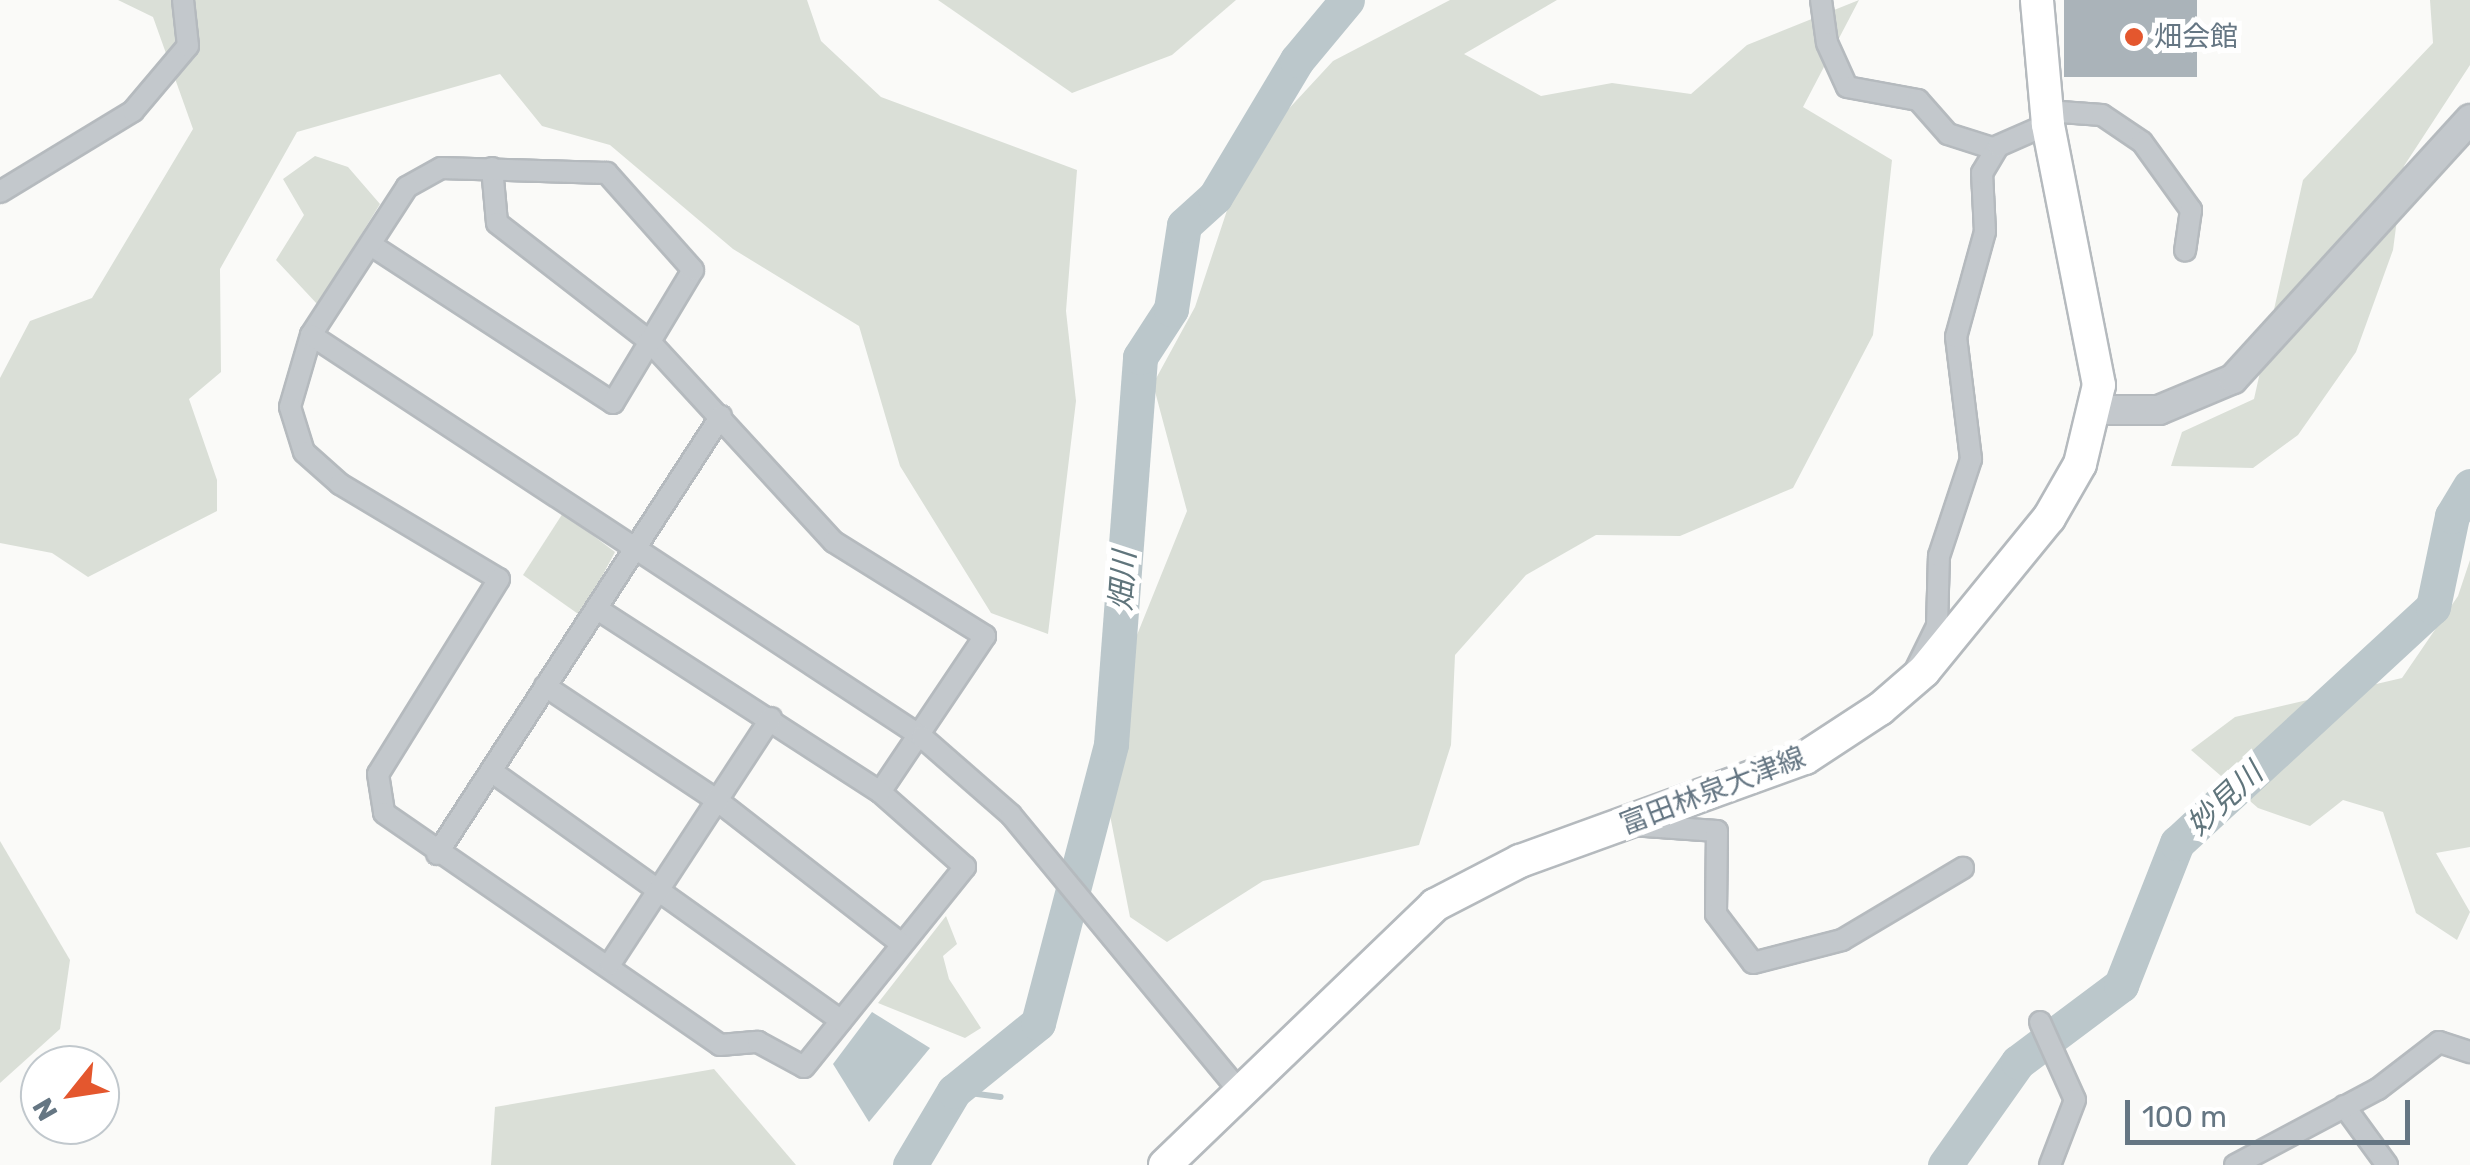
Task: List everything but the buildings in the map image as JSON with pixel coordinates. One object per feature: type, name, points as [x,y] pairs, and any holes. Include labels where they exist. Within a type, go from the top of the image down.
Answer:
[{"type":"main road","name":"富田林泉大津線","points":[[1165,1165],[1435,905],[1520,862],[1805,758],[1916,678],[2050,518],[2095,410],[2095,348],[2048,118],[2036,0]]},
{"type":"street","points":[[0,192],[132,111],[188,46],[183,0]]},
{"type":"street","points":[[1822,0],[1826,43],[1847,87],[1918,100],[1948,134],[1995,149]]},
{"type":"street","points":[[1916,678],[1914,659],[1940,614],[1939,556],[1971,459],[1956,316],[1985,232],[1982,174],[1995,149],[2048,118],[2102,115],[2142,142],[2192,210],[2185,251]]},
{"type":"street","points":[[2095,410],[2159,410],[2233,380],[2470,119]]},
{"type":"street","points":[[371,245],[613,403],[693,270],[607,173],[442,168],[407,187],[311,335],[290,407],[304,452],[340,484],[499,579],[378,774],[384,813],[438,854],[610,964],[720,1045],[758,1042],[804,1068],[966,867],[880,792],[596,608]]},
{"type":"street","points":[[492,168],[496,223],[649,341],[834,542],[985,636],[922,737],[880,792]]},
{"type":"street","points":[[311,335],[922,737],[1054,863],[1239,1091]]},
{"type":"street","points":[[438,854],[721,416]]},
{"type":"street","points":[[545,686],[718,801],[902,944]]},
{"type":"street","points":[[610,964],[771,718]]},
{"type":"street","points":[[491,771],[662,886],[840,1021]]},
{"type":"street","points":[[1629,824],[1718,831],[1716,914],[1753,963],[1842,940],[1963,868]]},
{"type":"street","points":[[2040,1022],[2075,1100],[2050,1165]]},
{"type":"street","points":[[2235,1165],[2344,1106],[2439,1042],[2470,1052]]},
{"type":"street","points":[[2344,1106],[2387,1165]]},
{"type":"shaded area","points":[[118,0],[807,0],[821,41],[881,97],[1077,170],[1066,311],[1076,401],[1048,634],[991,613],[900,466],[859,326],[733,249],[610,145],[542,126],[500,74],[297,132],[220,269],[221,372],[189,399],[217,480],[217,511],[88,577],[52,553],[0,543],[0,378],[30,321],[92,298],[193,129],[153,17]]},
{"type":"shaded area","points":[[938,0],[1236,0],[1172,55],[1072,93]]},
{"type":"shaded area","points":[[1450,0],[1557,0],[1464,54],[1541,96],[1612,83],[1691,94],[1747,45],[1859,0],[1803,107],[1892,160],[1873,335],[1793,488],[1680,536],[1596,535],[1526,575],[1455,655],[1451,745],[1419,845],[1263,881],[1167,942],[1130,917],[1095,739],[1187,511],[1153,384],[1195,307],[1245,156],[1333,61]]},
{"type":"shaded area","points":[[2430,0],[2470,0],[2470,65],[2404,166],[2393,250],[2356,352],[2298,435],[2253,468],[2171,466],[2182,432],[2254,399],[2303,180],[2433,43]]},
{"type":"shaded area","points":[[315,156],[348,167],[380,204],[318,305],[276,260],[304,215],[283,179]]},
{"type":"shaded area","points":[[563,513],[615,552],[581,616],[523,575]]},
{"type":"shaded area","points":[[2470,560],[2470,847],[2436,853],[2470,912],[2457,940],[2416,913],[2383,812],[2343,800],[2310,826],[2258,808],[2191,750],[2235,717],[2402,678],[2458,596]]},
{"type":"shaded area","points":[[0,841],[70,960],[60,1029],[42,1045],[20,1045],[20,1065],[0,1083]]},
{"type":"shaded area","points":[[946,916],[957,944],[943,956],[949,979],[981,1028],[965,1038],[878,1003]]},
{"type":"shaded area","points":[[872,1012],[930,1048],[869,1122],[833,1064]]},
{"type":"shaded area","points":[[714,1069],[796,1165],[491,1165],[495,1107]]},
{"type":"waterway","name":"畑川","points":[[910,1165],[954,1091],[1038,1023],[1111,744],[1140,357],[1171,309],[1184,225],[1215,197],[1297,60],[1347,0]]},
{"type":"waterway","name":"妙見川","points":[[1945,1165],[2018,1062],[2121,985],[2177,843],[2433,607],[2452,516],[2470,486]]},
{"type":"waterway","points":[[954,1091],[1001,1097]]},
{"type":"place","name":"畑会館","points":[[2134,37]]}]
